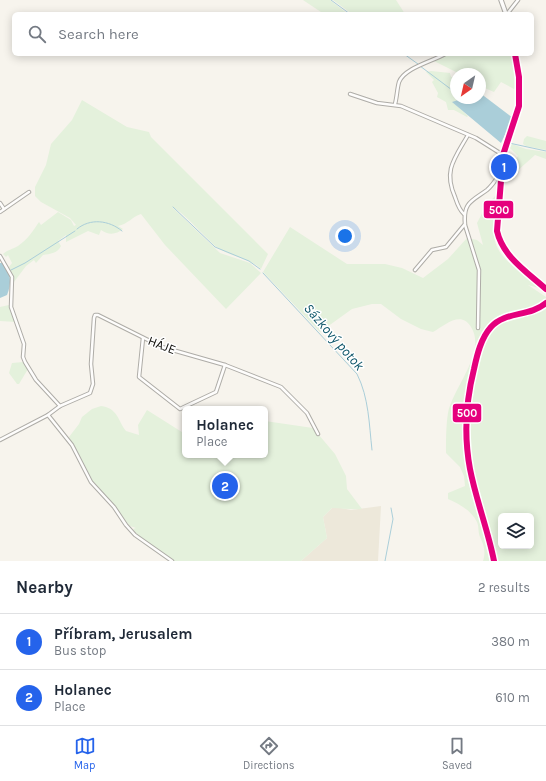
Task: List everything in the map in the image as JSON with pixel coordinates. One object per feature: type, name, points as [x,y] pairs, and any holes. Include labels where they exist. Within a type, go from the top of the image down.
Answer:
[{"type":"street","points":[[501,0],[506,12]]},
{"type":"street","points":[[509,12],[518,0]]},
{"type":"street","points":[[395,104],[400,80],[420,65],[440,56]]},
{"type":"street","points":[[515,56],[519,77],[519,106],[503,155],[497,224],[500,243],[509,257],[546,289]]},
{"type":"street","points":[[350,94],[377,103],[395,104],[482,141],[503,155]]},
{"type":"street","points":[[468,135],[453,162],[449,176],[452,192],[464,215],[464,224],[479,270],[478,328]]},
{"type":"street","points":[[464,215],[472,200],[491,186],[501,171]]},
{"type":"street","points":[[0,212],[29,192]]},
{"type":"street","points":[[0,203],[4,209]]},
{"type":"street","points":[[415,270],[432,250],[446,247],[464,224]]},
{"type":"street","points":[[0,256],[12,277],[11,307],[24,344],[23,357],[25,362],[36,380],[60,406]]},
{"type":"street","points":[[494,561],[469,463],[468,433],[470,380],[485,338],[494,324],[506,318],[536,310],[546,303]]},
{"type":"street","name":"HÁJE","points":[[0,440],[48,415],[60,406],[87,395],[92,391],[91,351],[95,315],[162,347],[225,365],[281,387],[307,413],[318,434]]},
{"type":"street","points":[[143,338],[139,377],[180,409],[182,408]]},
{"type":"street","points":[[186,406],[216,392],[225,365]]},
{"type":"street","points":[[48,415],[70,442],[91,482],[114,507],[126,525],[139,538],[158,549],[172,561]]},
{"type":"shaded area","points":[[381,506],[378,561],[301,561],[327,538],[323,517],[332,508],[351,510]]},
{"type":"green space","points":[[303,0],[330,0],[345,12],[321,12]]},
{"type":"green space","points":[[333,0],[396,0],[404,12],[349,12]]},
{"type":"green space","points":[[443,56],[511,56],[516,87],[514,89],[501,82],[494,92],[486,89],[486,68],[450,69],[434,61]]},
{"type":"green space","points":[[431,71],[450,73],[450,104],[455,104],[468,116],[467,117],[454,110],[448,110],[446,102],[437,97],[438,93],[432,82],[434,80],[426,72]]},
{"type":"green space","points":[[82,100],[127,127],[149,132],[151,137],[268,254],[261,269],[250,262],[226,253],[215,246],[187,218],[172,207],[220,253],[250,263],[261,273],[226,309],[165,245],[141,214],[125,224],[118,226],[123,229],[115,233],[106,233],[101,230],[99,235],[88,231],[66,242],[66,235],[58,241],[61,246],[56,252],[43,255],[36,263],[34,260],[26,266],[14,282],[9,267],[12,263],[8,255],[6,257],[3,254],[6,251],[18,246],[24,241],[39,222],[41,225],[58,212],[71,220],[74,226],[76,225],[70,218],[41,202],[35,196],[35,187],[46,165],[51,144],[72,120]]},
{"type":"green space","points":[[527,136],[546,141],[546,150],[523,144],[524,139]]},
{"type":"green space","points":[[512,144],[526,149],[546,152],[546,159],[535,155],[517,171],[512,165],[518,156],[510,148]]},
{"type":"green space","points":[[496,195],[497,208],[494,232],[498,249],[510,264],[540,287],[528,285],[546,297],[546,561],[483,561],[484,549],[479,535],[477,522],[468,511],[448,499],[448,493],[465,486],[464,476],[460,467],[446,453],[446,428],[451,403],[472,359],[475,347],[475,337],[467,322],[458,319],[453,320],[433,332],[421,329],[401,319],[381,304],[372,304],[352,309],[320,332],[263,272],[290,227],[347,264],[385,264],[402,268],[423,278],[448,259],[467,238],[477,240],[483,245],[477,223],[486,206]]},
{"type":"green space","points":[[9,305],[16,322],[0,321],[0,307]]},
{"type":"green space","points":[[23,362],[28,369],[19,384],[17,384],[9,373],[12,363]]},
{"type":"green space","points":[[101,406],[111,409],[126,431],[139,435],[138,425],[147,410],[182,432],[182,458],[268,458],[268,421],[313,428],[335,454],[346,476],[347,489],[362,509],[332,508],[323,517],[327,538],[301,561],[169,561],[144,544],[133,529],[136,528],[130,526],[93,482],[69,437],[79,424],[82,417],[92,409]]},
{"type":"water","points":[[486,98],[513,118],[501,143],[454,104],[486,104]]},
{"type":"water","points":[[0,263],[3,263],[8,271],[10,286],[7,295],[0,298]]},
{"type":"waterway","points":[[331,0],[347,12]]},
{"type":"waterway","points":[[407,56],[418,64]]},
{"type":"waterway","points":[[420,66],[450,88]]},
{"type":"waterway","points":[[509,143],[546,151]]},
{"type":"waterway","name":"Sázkový potok","points":[[173,207],[215,247],[249,261],[260,269]]},
{"type":"waterway","name":"Sázkový potok","points":[[77,229],[88,223],[100,222],[111,224],[122,231]]},
{"type":"waterway","name":"Sázkový potok","points":[[11,270],[25,263],[75,231]]},
{"type":"waterway","name":"Sázkový potok","points":[[263,273],[357,374],[366,402],[372,450]]},
{"type":"waterway","name":"Sázkový potok","points":[[385,561],[393,519],[391,508]]},
{"type":"transit line","name":"500","points":[[515,56],[519,77],[519,106],[503,155],[497,231],[500,240],[510,256],[546,289]]},
{"type":"transit line","name":"500","points":[[494,561],[468,457],[467,419],[471,381],[480,347],[491,327],[503,318],[533,310],[546,303]]},
{"type":"place","name":"Příbram, Jerusalem","points":[[504,167]]},
{"type":"place","name":"Holanec","points":[[225,486]]}]
